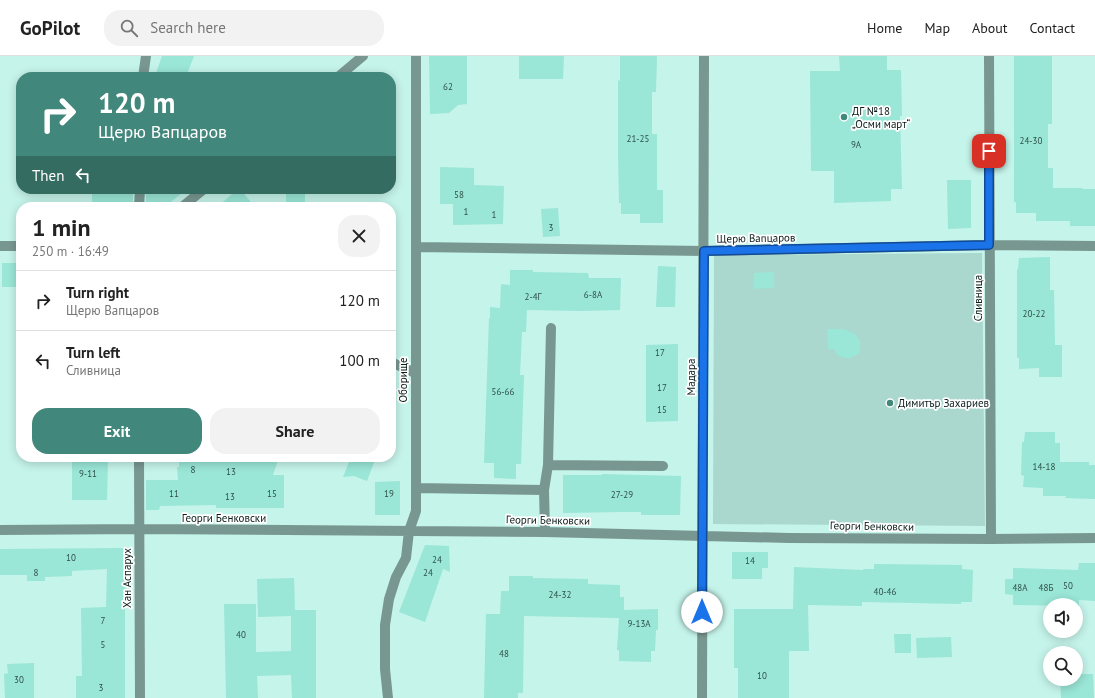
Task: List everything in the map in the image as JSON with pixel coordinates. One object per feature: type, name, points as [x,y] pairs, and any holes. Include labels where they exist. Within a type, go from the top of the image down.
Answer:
[{"type":"street","points":[[144,72],[146,56]]},
{"type":"street","points":[[344,72],[363,56]]},
{"type":"street","name":"Оборище","points":[[388,698],[385,668],[385,625],[389,599],[396,577],[406,558],[409,531],[416,511],[416,56]]},
{"type":"street","name":"Мадара","points":[[702,698],[704,56]]},
{"type":"street","name":"Сливница","points":[[989,56],[991,539]]},
{"type":"street","points":[[188,202],[198,194]]},
{"type":"street","name":"Щерю Вапцаров","points":[[417,247],[704,251],[989,245],[1095,246]]},
{"type":"street","points":[[0,246],[16,246]]},
{"type":"street","points":[[545,532],[544,490],[548,464],[550,328]]},
{"type":"street","points":[[396,364],[415,373]]},
{"type":"street","name":"Хан Аспарух","points":[[139,462],[140,698]]},
{"type":"street","points":[[548,464],[663,466]]},
{"type":"street","points":[[416,488],[544,490]]},
{"type":"street","name":"Георги Бенковски","points":[[0,530],[139,529],[545,532],[789,538],[1095,538]]},
{"type":"shaded area","points":[[982,253],[985,526],[713,524],[714,255]]},
{"type":"building","points":[[162,56],[194,56],[188,72],[156,72]]},
{"type":"building","points":[[429,56],[467,56],[467,104],[458,105],[449,113],[430,114]]},
{"type":"building","points":[[519,56],[564,56],[563,79],[519,79]]},
{"type":"building","points":[[620,56],[657,56],[656,92],[652,92],[652,134],[657,134],[657,190],[663,190],[663,223],[640,223],[640,214],[621,214],[621,203],[619,203],[618,152],[618,80],[620,81]]},
{"type":"building","points":[[839,56],[887,56],[887,70],[901,70],[902,116],[900,116],[902,189],[891,189],[891,201],[834,203],[834,171],[811,171],[810,71],[840,71]]},
{"type":"building","points":[[1014,56],[1052,56],[1052,124],[1048,124],[1048,168],[1053,168],[1053,188],[1095,189],[1095,226],[1070,226],[1070,221],[1036,221],[1036,213],[1016,213],[1016,202],[1014,202]]},
{"type":"building","points":[[440,167],[474,168],[474,185],[504,186],[503,224],[453,225],[453,204],[440,204]]},
{"type":"building","points":[[947,180],[971,180],[971,228],[948,229]]},
{"type":"building","points":[[92,194],[133,194],[133,202],[92,202]]},
{"type":"building","points":[[146,194],[181,194],[171,202],[146,202]]},
{"type":"building","points":[[232,194],[244,194],[251,202],[223,202]]},
{"type":"building","points":[[286,194],[305,194],[305,202],[286,202]]},
{"type":"building","points":[[558,208],[560,236],[543,237],[541,209]]},
{"type":"building","points":[[1050,257],[1050,290],[1054,290],[1055,345],[1062,345],[1062,377],[1039,377],[1039,368],[1019,369],[1019,358],[1017,358],[1017,269],[1019,258]]},
{"type":"building","points":[[2,263],[16,263],[16,287],[2,287]]},
{"type":"building","points":[[658,266],[676,267],[675,307],[656,307]]},
{"type":"building","points":[[510,270],[588,273],[589,278],[621,278],[620,310],[527,310],[526,332],[522,332],[520,375],[524,375],[521,464],[516,464],[516,479],[494,478],[494,463],[484,463],[490,307],[500,308],[501,284],[510,285]]},
{"type":"building","points":[[774,272],[774,288],[754,289],[754,273]]},
{"type":"building","points":[[827,329],[844,329],[855,334],[860,341],[860,353],[851,358],[844,358],[837,355],[834,349],[828,349]]},
{"type":"building","points":[[678,344],[678,421],[646,422],[646,345]]},
{"type":"building","points":[[1025,432],[1055,432],[1055,443],[1060,443],[1060,462],[1089,462],[1089,465],[1095,465],[1095,499],[1065,498],[1066,496],[1043,496],[1043,488],[1023,487],[1024,476],[1021,475],[1022,442],[1024,442]]},
{"type":"building","points":[[72,462],[108,462],[107,500],[72,500]]},
{"type":"building","points":[[179,462],[277,462],[273,475],[284,475],[284,508],[216,508],[216,505],[160,506],[159,510],[146,510],[146,480],[178,480],[177,467],[179,467]]},
{"type":"building","points":[[349,462],[374,462],[367,481],[354,476],[343,477]]},
{"type":"building","points":[[602,474],[681,476],[680,515],[641,515],[641,512],[563,513],[563,475]]},
{"type":"building","points":[[400,481],[400,515],[375,515],[375,482]]},
{"type":"building","points":[[425,545],[449,546],[450,572],[443,569],[425,622],[399,612]]},
{"type":"building","points":[[127,548],[125,606],[125,698],[76,698],[76,676],[82,676],[81,608],[106,607],[107,569],[72,571],[72,576],[45,577],[45,581],[27,581],[27,575],[0,575],[0,549]]},
{"type":"building","points":[[732,552],[768,552],[768,568],[762,568],[762,579],[732,579]]},
{"type":"building","points":[[1079,563],[1095,563],[1095,601],[1083,600],[1083,598],[1043,598],[1043,605],[1013,605],[1013,595],[1005,594],[1005,579],[1013,579],[1013,568],[1078,570]]},
{"type":"building","points":[[874,564],[962,565],[962,569],[973,570],[972,602],[961,602],[961,604],[862,602],[862,606],[808,605],[809,651],[789,651],[789,698],[738,698],[738,668],[734,668],[734,609],[793,609],[794,567],[863,570],[874,569]]},
{"type":"building","points":[[509,576],[588,579],[588,584],[620,585],[620,597],[624,597],[624,610],[658,609],[658,630],[656,630],[655,651],[651,651],[651,662],[619,661],[619,650],[617,650],[619,618],[524,616],[523,693],[518,693],[518,698],[484,698],[486,614],[500,614],[501,591],[509,591]]},
{"type":"building","points":[[294,578],[295,610],[316,610],[316,698],[292,698],[291,675],[257,676],[258,698],[226,698],[224,604],[256,604],[256,652],[291,651],[291,616],[258,617],[257,579]]},
{"type":"building","points":[[894,634],[911,634],[911,653],[895,653]]},
{"type":"building","points":[[951,637],[952,657],[917,658],[916,638]]},
{"type":"building","points":[[34,663],[34,698],[5,698],[4,674],[8,673],[7,664]]},
{"type":"building","points":[[1083,674],[1093,674],[1094,698],[1061,698],[1060,686],[1083,686]]},
{"type":"place","name":"ДГ №18 „Осми март“","points":[[844,117]]},
{"type":"place","name":"Димитър Захариев","points":[[890,403]]},
{"type":"route","points":[[702,612],[704,251],[989,245],[989,151]]}]
